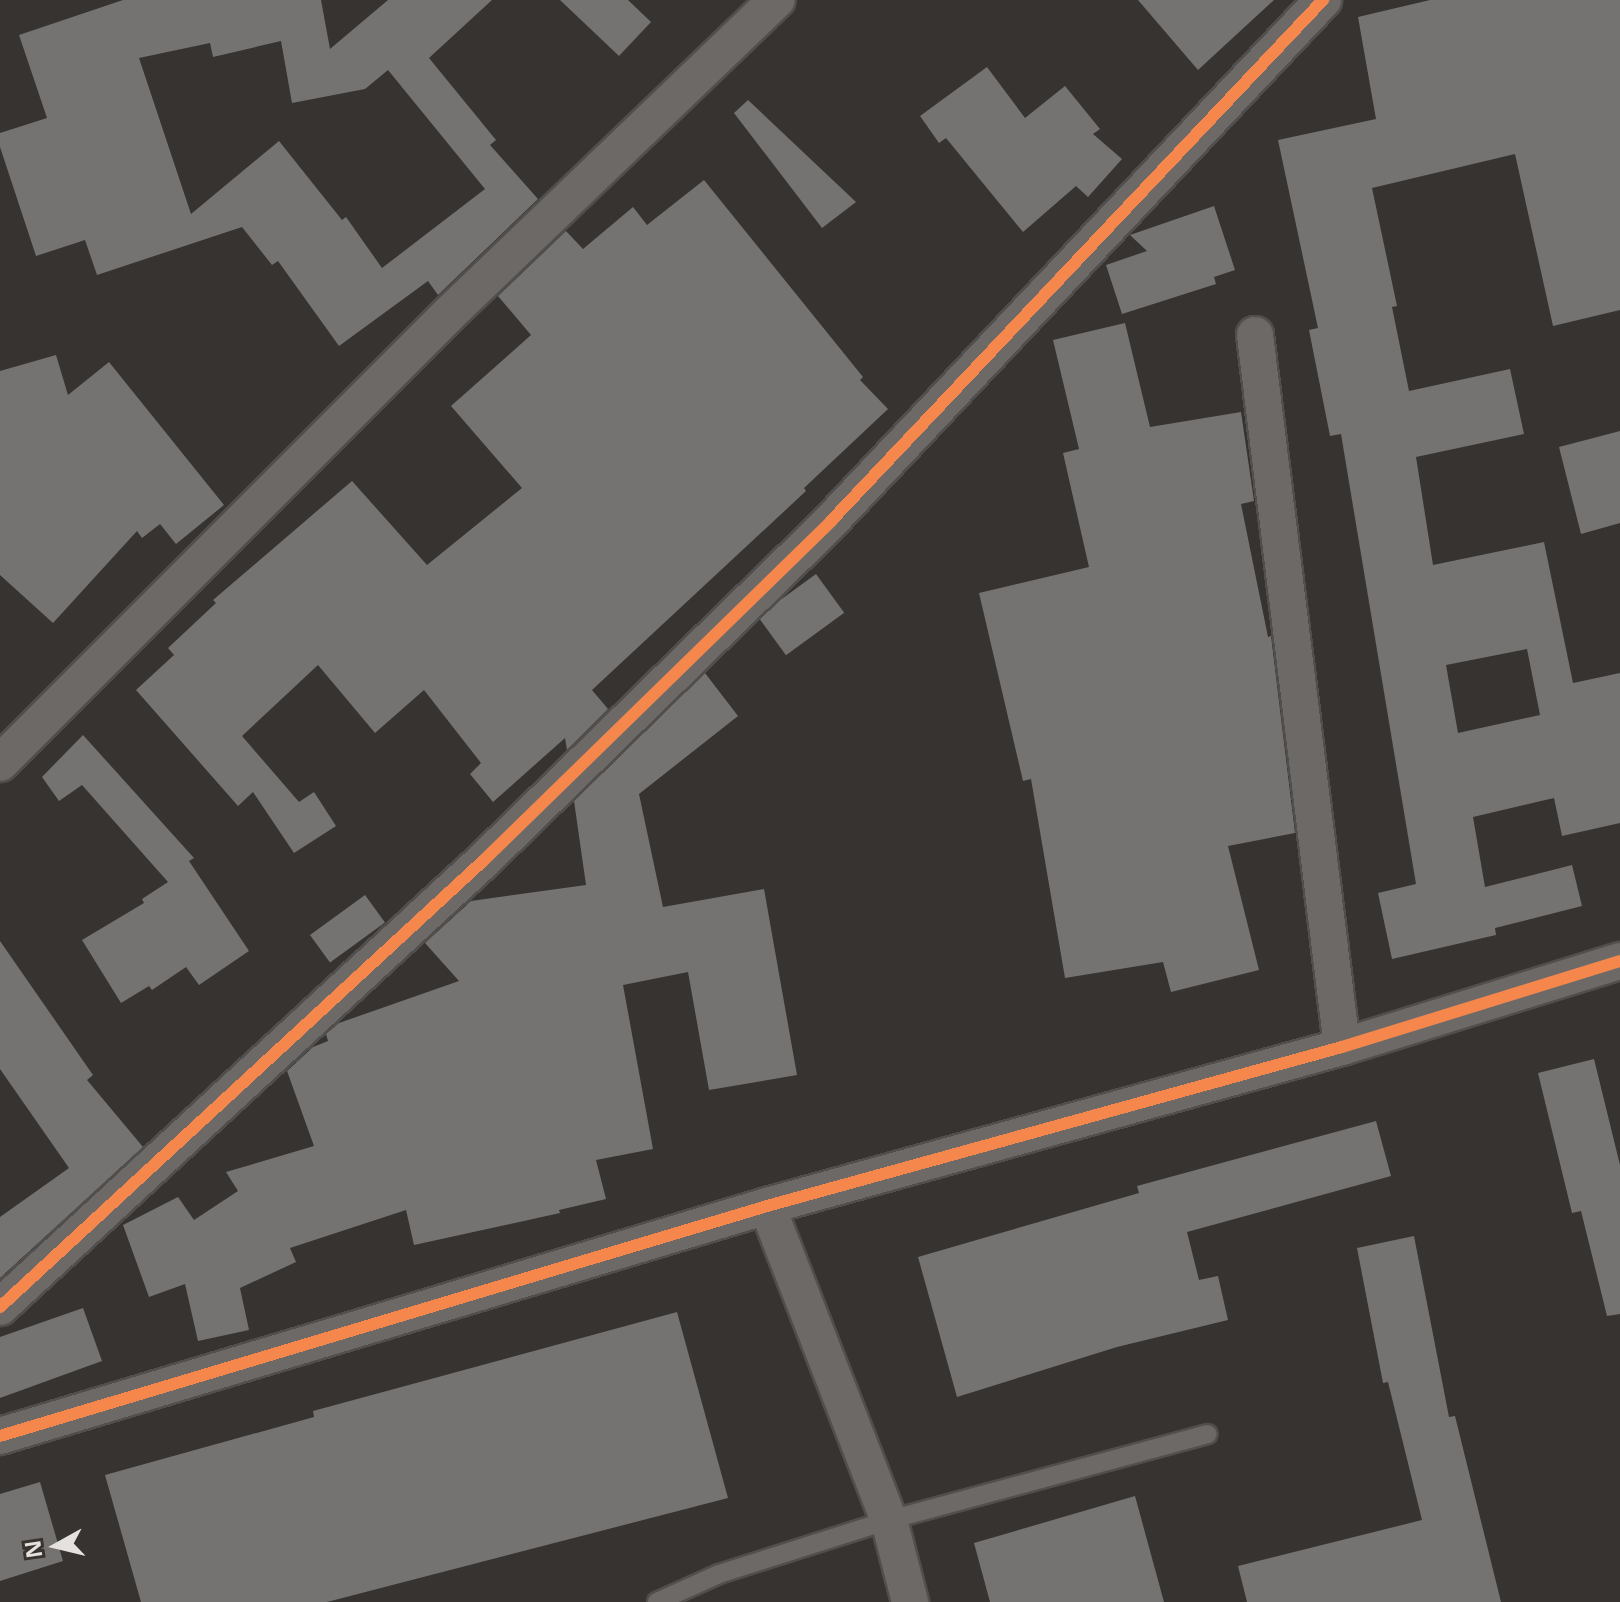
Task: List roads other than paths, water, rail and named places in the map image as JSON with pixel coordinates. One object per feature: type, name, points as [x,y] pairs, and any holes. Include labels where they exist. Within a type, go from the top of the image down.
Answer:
[{"type":"street","points":[[0,763],[449,314],[777,0]]},
{"type":"street","points":[[0,1307],[483,861],[831,521],[1323,0]]},
{"type":"street","points":[[1255,335],[1342,1047]]},
{"type":"street","points":[[0,1436],[767,1206],[1342,1047],[1620,961]]},
{"type":"street","points":[[767,1206],[889,1520],[910,1602]]},
{"type":"lane","points":[[657,1602],[719,1574],[889,1520],[1208,1434]]}]
